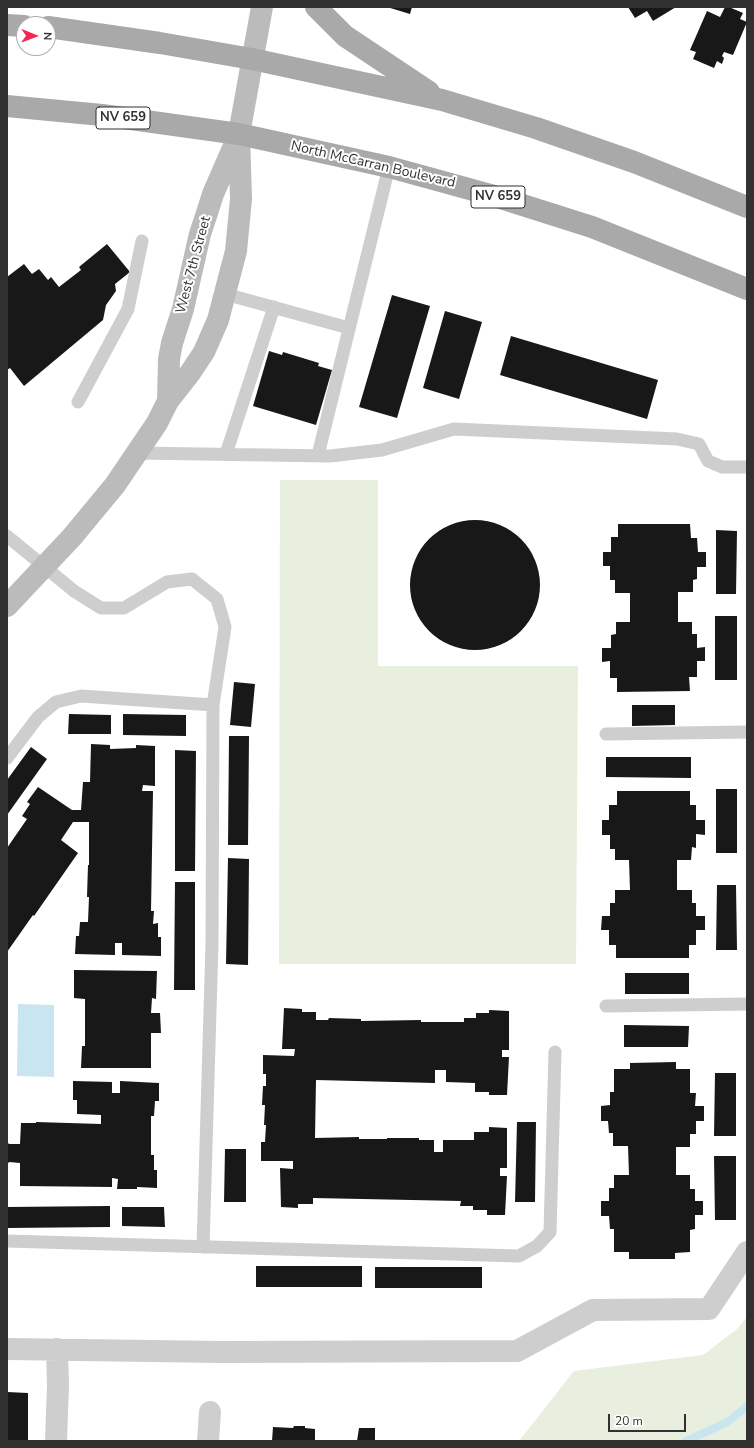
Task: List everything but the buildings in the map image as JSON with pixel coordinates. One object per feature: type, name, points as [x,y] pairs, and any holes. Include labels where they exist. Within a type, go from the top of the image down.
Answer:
[{"type":"main road","name":"West 7th Street","points":[[7,606],[43,566],[72,537],[115,485],[157,423],[168,401],[204,352],[218,320],[236,250],[241,197],[239,134],[262,7]]},
{"type":"main road","points":[[316,7],[345,36],[442,100]]},
{"type":"main road","points":[[56,28],[160,43],[252,59],[442,100],[536,128],[634,162],[747,207]]},
{"type":"main road","name":"North McCarran Boulevard","points":[[7,106],[102,115],[239,134],[389,167],[484,192],[592,227],[747,289]]},
{"type":"main road","name":"West 7th Street","points":[[168,401],[169,359],[172,343],[183,309],[200,234],[213,194],[239,134]]},
{"type":"street","points":[[7,1349],[222,1352],[517,1351],[593,1310],[709,1309],[747,1252]]},
{"type":"street","points":[[56,1441],[58,1385],[57,1350]]},
{"type":"street","points":[[208,1441],[210,1412]]},
{"type":"lane","points":[[318,455],[389,167]]},
{"type":"lane","points":[[78,402],[128,309],[142,241]]},
{"type":"lane","points":[[225,294],[349,328]]},
{"type":"lane","points":[[226,454],[274,307]]},
{"type":"lane","points":[[137,453],[330,456],[382,450],[454,429],[677,439],[699,444],[708,461],[722,467],[747,467]]},
{"type":"lane","points":[[7,536],[74,591],[101,608],[124,608],[167,582],[192,579],[217,598],[225,627],[214,704],[212,944],[203,1247]]},
{"type":"lane","points":[[7,758],[38,717],[56,702],[81,696],[214,704]]},
{"type":"lane","points":[[606,734],[747,732]]},
{"type":"lane","points":[[606,1006],[747,1004]]},
{"type":"lane","points":[[7,1241],[519,1256],[537,1246],[550,1232],[555,1052]]},
{"type":"green space","points":[[280,480],[378,480],[378,666],[578,666],[576,964],[279,964]]},
{"type":"green space","points":[[747,1317],[747,1441],[519,1441],[574,1371],[703,1355],[737,1329]]},
{"type":"water","points":[[18,1004],[54,1005],[54,1077],[17,1076]]},
{"type":"waterway","points":[[686,1441],[728,1422],[747,1406]]}]
